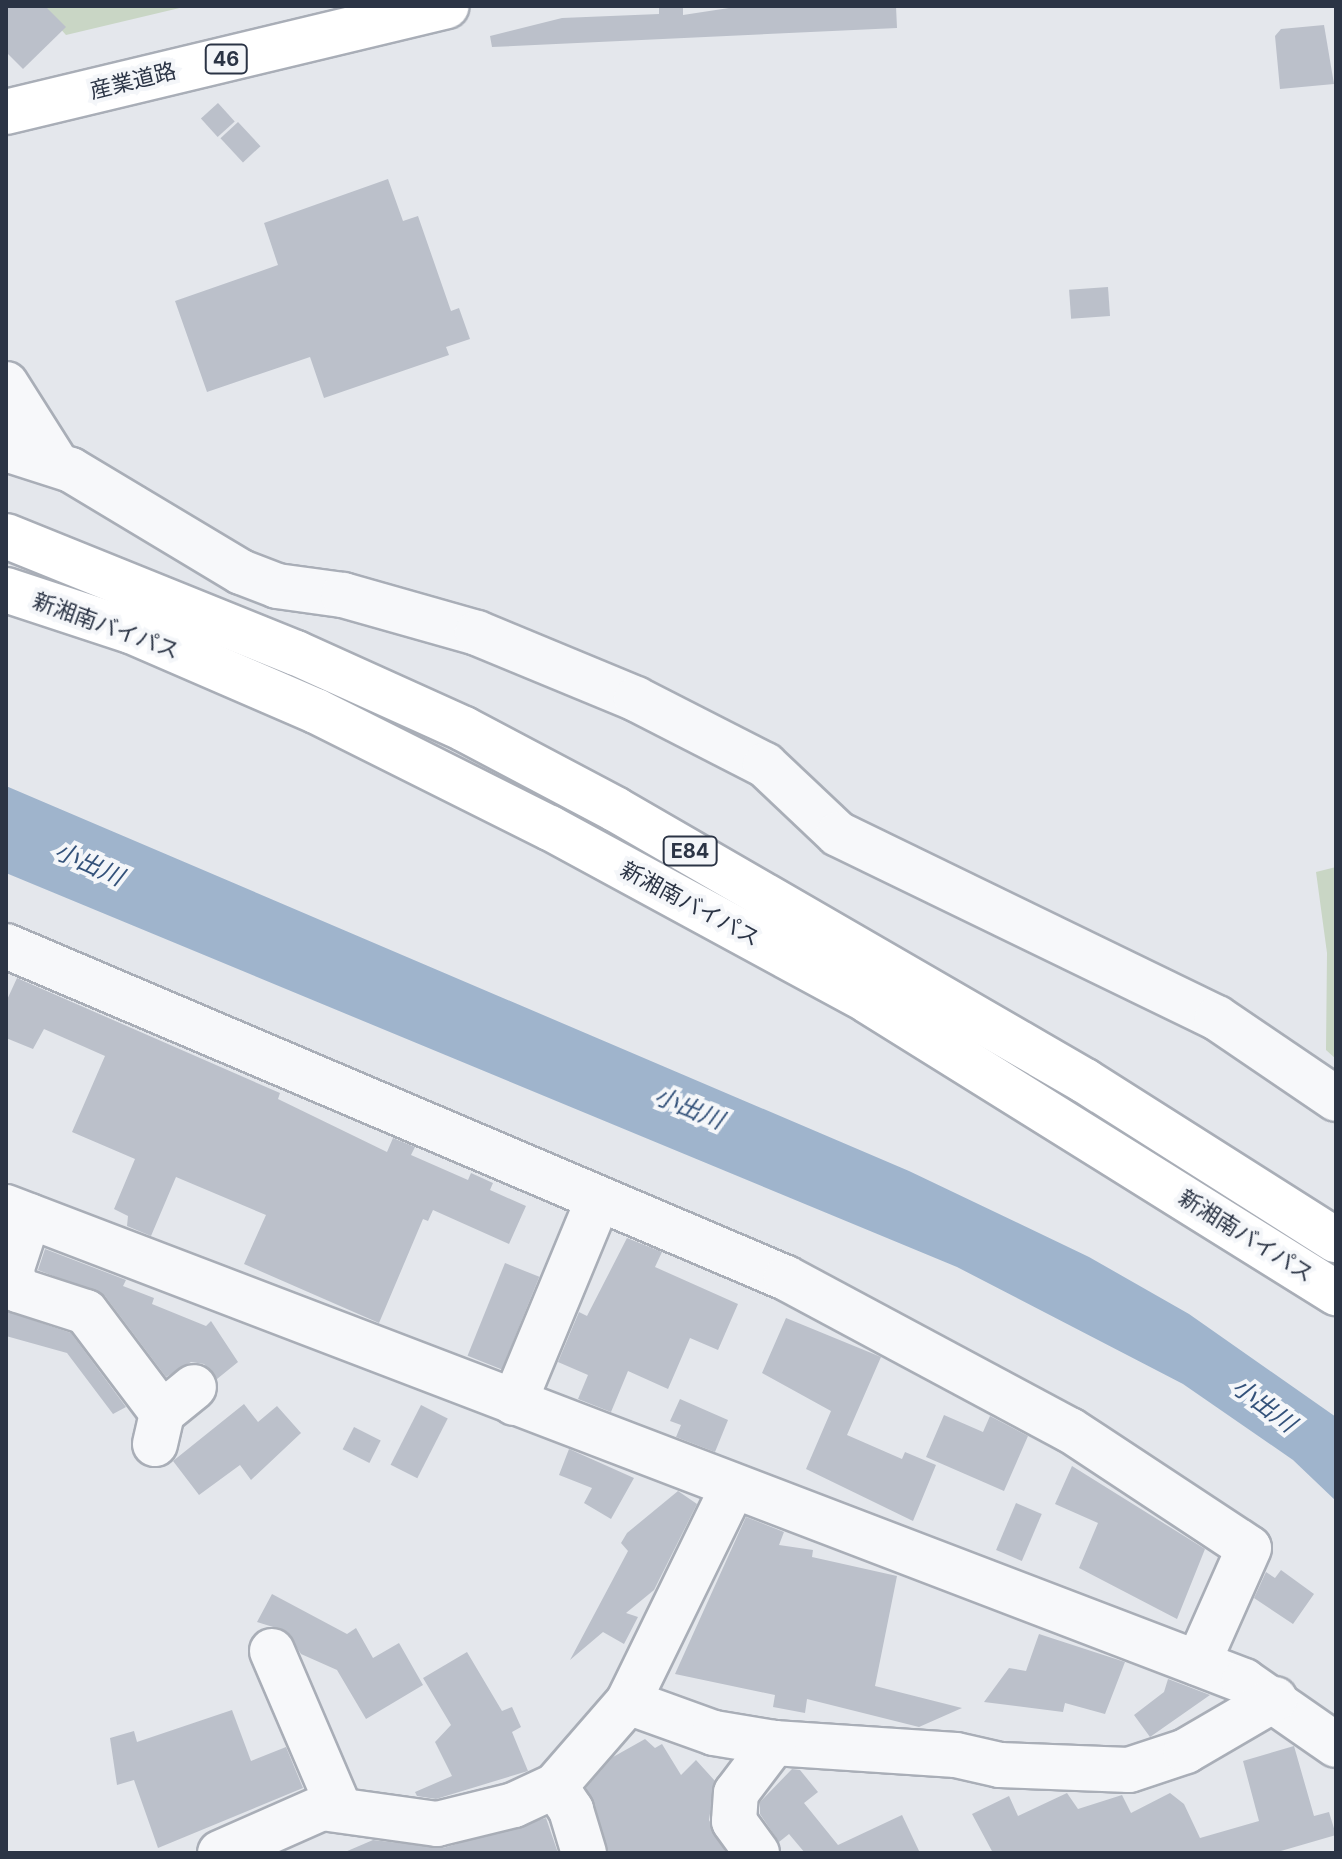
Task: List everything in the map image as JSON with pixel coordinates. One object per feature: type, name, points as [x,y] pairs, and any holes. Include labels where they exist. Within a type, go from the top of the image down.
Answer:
[{"type":"main road","name":"産業道路","points":[[6,112],[446,6]]},
{"type":"main road","name":"新湘南バイパス","points":[[6,536],[296,653],[560,780],[854,943],[1336,1240]]},
{"type":"main road","name":"新湘南バイパス","points":[[6,590],[131,631],[316,711],[550,828],[868,1001],[1336,1293]]},
{"type":"street","points":[[6,384],[56,463]]},
{"type":"street","points":[[6,449],[56,463],[241,572],[277,586],[343,595],[477,633],[636,699],[765,765],[838,834],[1217,1018],[1336,1099]]},
{"type":"street","points":[[6,946],[598,1200],[902,1335],[1070,1430],[1249,1548],[1198,1663]]},
{"type":"street","points":[[514,1403],[598,1200]]},
{"type":"street","points":[[170,1415],[86,1312],[18,1290],[11,1271],[17,1212],[1198,1663],[1275,1699],[1336,1745]]},
{"type":"street","points":[[272,1651],[339,1807],[401,1838],[473,1817],[555,1786],[628,1702],[733,1487]]},
{"type":"street","points":[[628,1702],[714,1733],[774,1743],[1129,1770],[1186,1751],[1275,1699]]},
{"type":"street","points":[[757,1853],[734,1821],[736,1793],[774,1743]]},
{"type":"street","points":[[555,1786],[571,1810],[584,1853]]},
{"type":"street","points":[[220,1853],[339,1807]]},
{"type":"green space","points":[[40,6],[188,6],[66,35]]},
{"type":"green space","points":[[1336,867],[1336,1059],[1326,1050],[1327,953],[1316,872]]},
{"type":"water","name":"小出川","points":[[6,786],[909,1171],[1089,1257],[1189,1314],[1336,1417],[1336,1501],[1293,1460],[1183,1384],[957,1267],[6,873]]},
{"type":"building","points":[[6,6],[45,6],[66,27],[23,69],[6,52]]},
{"type":"building","points":[[659,6],[683,6],[683,15],[742,6],[896,6],[897,28],[492,47],[490,36],[562,18],[659,14]]},
{"type":"building","points":[[1324,25],[1334,84],[1280,89],[1275,36],[1281,29]]},
{"type":"building","points":[[218,103],[235,122],[218,137],[201,118]]},
{"type":"building","points":[[238,122],[261,146],[243,163],[220,138]]},
{"type":"building","points":[[388,179],[403,221],[418,216],[451,311],[459,308],[470,339],[446,347],[449,355],[324,398],[310,357],[207,392],[175,301],[278,265],[264,223]]},
{"type":"building","points":[[1108,287],[1110,316],[1071,319],[1069,290]]},
{"type":"building","points":[[17,978],[280,1093],[278,1099],[387,1152],[393,1138],[415,1147],[411,1155],[468,1180],[471,1173],[493,1183],[490,1190],[526,1206],[509,1244],[433,1210],[428,1221],[423,1219],[379,1323],[244,1264],[266,1215],[176,1177],[151,1236],[127,1226],[128,1216],[114,1209],[135,1159],[72,1132],[105,1056],[44,1029],[33,1049],[6,1038],[6,1002]]},
{"type":"building","points":[[627,1238],[662,1252],[655,1267],[738,1304],[718,1350],[690,1338],[668,1389],[628,1371],[611,1412],[578,1399],[588,1375],[558,1362],[579,1312],[587,1316]]},
{"type":"building","points":[[45,1249],[126,1280],[123,1286],[154,1298],[152,1304],[206,1326],[211,1321],[238,1362],[217,1379],[204,1364],[191,1362],[166,1377],[105,1296],[38,1270]]},
{"type":"building","points":[[505,1263],[539,1277],[502,1370],[468,1356]]},
{"type":"building","points":[[6,1311],[71,1333],[126,1407],[113,1414],[67,1353],[6,1336]]},
{"type":"building","points":[[786,1318],[881,1357],[847,1435],[902,1459],[905,1452],[936,1465],[913,1521],[806,1469],[831,1411],[762,1373]]},
{"type":"building","points":[[680,1399],[728,1420],[715,1452],[676,1437],[681,1425],[670,1421]]},
{"type":"building","points":[[244,1404],[258,1422],[277,1406],[301,1433],[251,1480],[240,1465],[199,1495],[173,1461]]},
{"type":"building","points":[[421,1405],[448,1419],[417,1478],[391,1465]]},
{"type":"building","points":[[944,1415],[983,1432],[990,1416],[1028,1436],[1004,1491],[926,1457]]},
{"type":"building","points":[[354,1427],[381,1441],[369,1463],[343,1449]]},
{"type":"building","points":[[569,1449],[634,1478],[611,1519],[584,1503],[592,1488],[559,1475]]},
{"type":"building","points":[[1072,1466],[1205,1549],[1177,1619],[1079,1568],[1098,1523],[1055,1504]]},
{"type":"building","points":[[678,1491],[697,1504],[654,1590],[626,1613],[638,1617],[624,1644],[603,1632],[570,1660],[628,1551],[621,1543],[627,1533]]},
{"type":"building","points":[[1016,1503],[1042,1514],[1022,1561],[996,1550]]},
{"type":"building","points":[[746,1517],[784,1532],[779,1545],[813,1550],[812,1557],[897,1576],[875,1686],[962,1708],[919,1727],[807,1699],[805,1713],[773,1707],[775,1695],[675,1674]]},
{"type":"building","points":[[1281,1570],[1314,1594],[1293,1624],[1254,1598],[1266,1572],[1275,1578]]},
{"type":"building","points":[[272,1594],[347,1634],[356,1628],[373,1658],[399,1643],[423,1685],[366,1719],[337,1670],[301,1654],[286,1631],[257,1622]]},
{"type":"building","points":[[1039,1634],[1125,1662],[1105,1714],[1065,1703],[1063,1712],[984,1702],[1009,1668],[1026,1671]]},
{"type":"building","points":[[467,1652],[502,1711],[512,1707],[521,1727],[512,1732],[528,1771],[436,1799],[417,1796],[415,1792],[452,1776],[435,1742],[451,1725],[423,1678]]},
{"type":"building","points":[[1168,1679],[1210,1695],[1150,1737],[1134,1715],[1164,1692]]},
{"type":"building","points":[[232,1710],[251,1761],[286,1747],[303,1788],[158,1848],[134,1780],[117,1785],[110,1738],[134,1731],[137,1742]]},
{"type":"building","points":[[645,1739],[655,1748],[662,1744],[681,1775],[696,1760],[715,1781],[709,1820],[726,1853],[608,1853],[586,1788],[613,1757]]},
{"type":"building","points":[[1294,1746],[1314,1816],[1329,1812],[1336,1835],[1274,1853],[993,1853],[972,1814],[1009,1796],[1018,1816],[1067,1793],[1078,1809],[1122,1795],[1131,1813],[1170,1793],[1184,1804],[1200,1838],[1259,1821],[1243,1761]]},
{"type":"building","points":[[792,1769],[800,1770],[818,1792],[804,1803],[838,1845],[902,1815],[920,1853],[805,1853],[789,1834],[779,1842],[760,1814],[760,1802]]},
{"type":"building","points":[[546,1818],[558,1853],[345,1852],[373,1840],[443,1848]]}]
